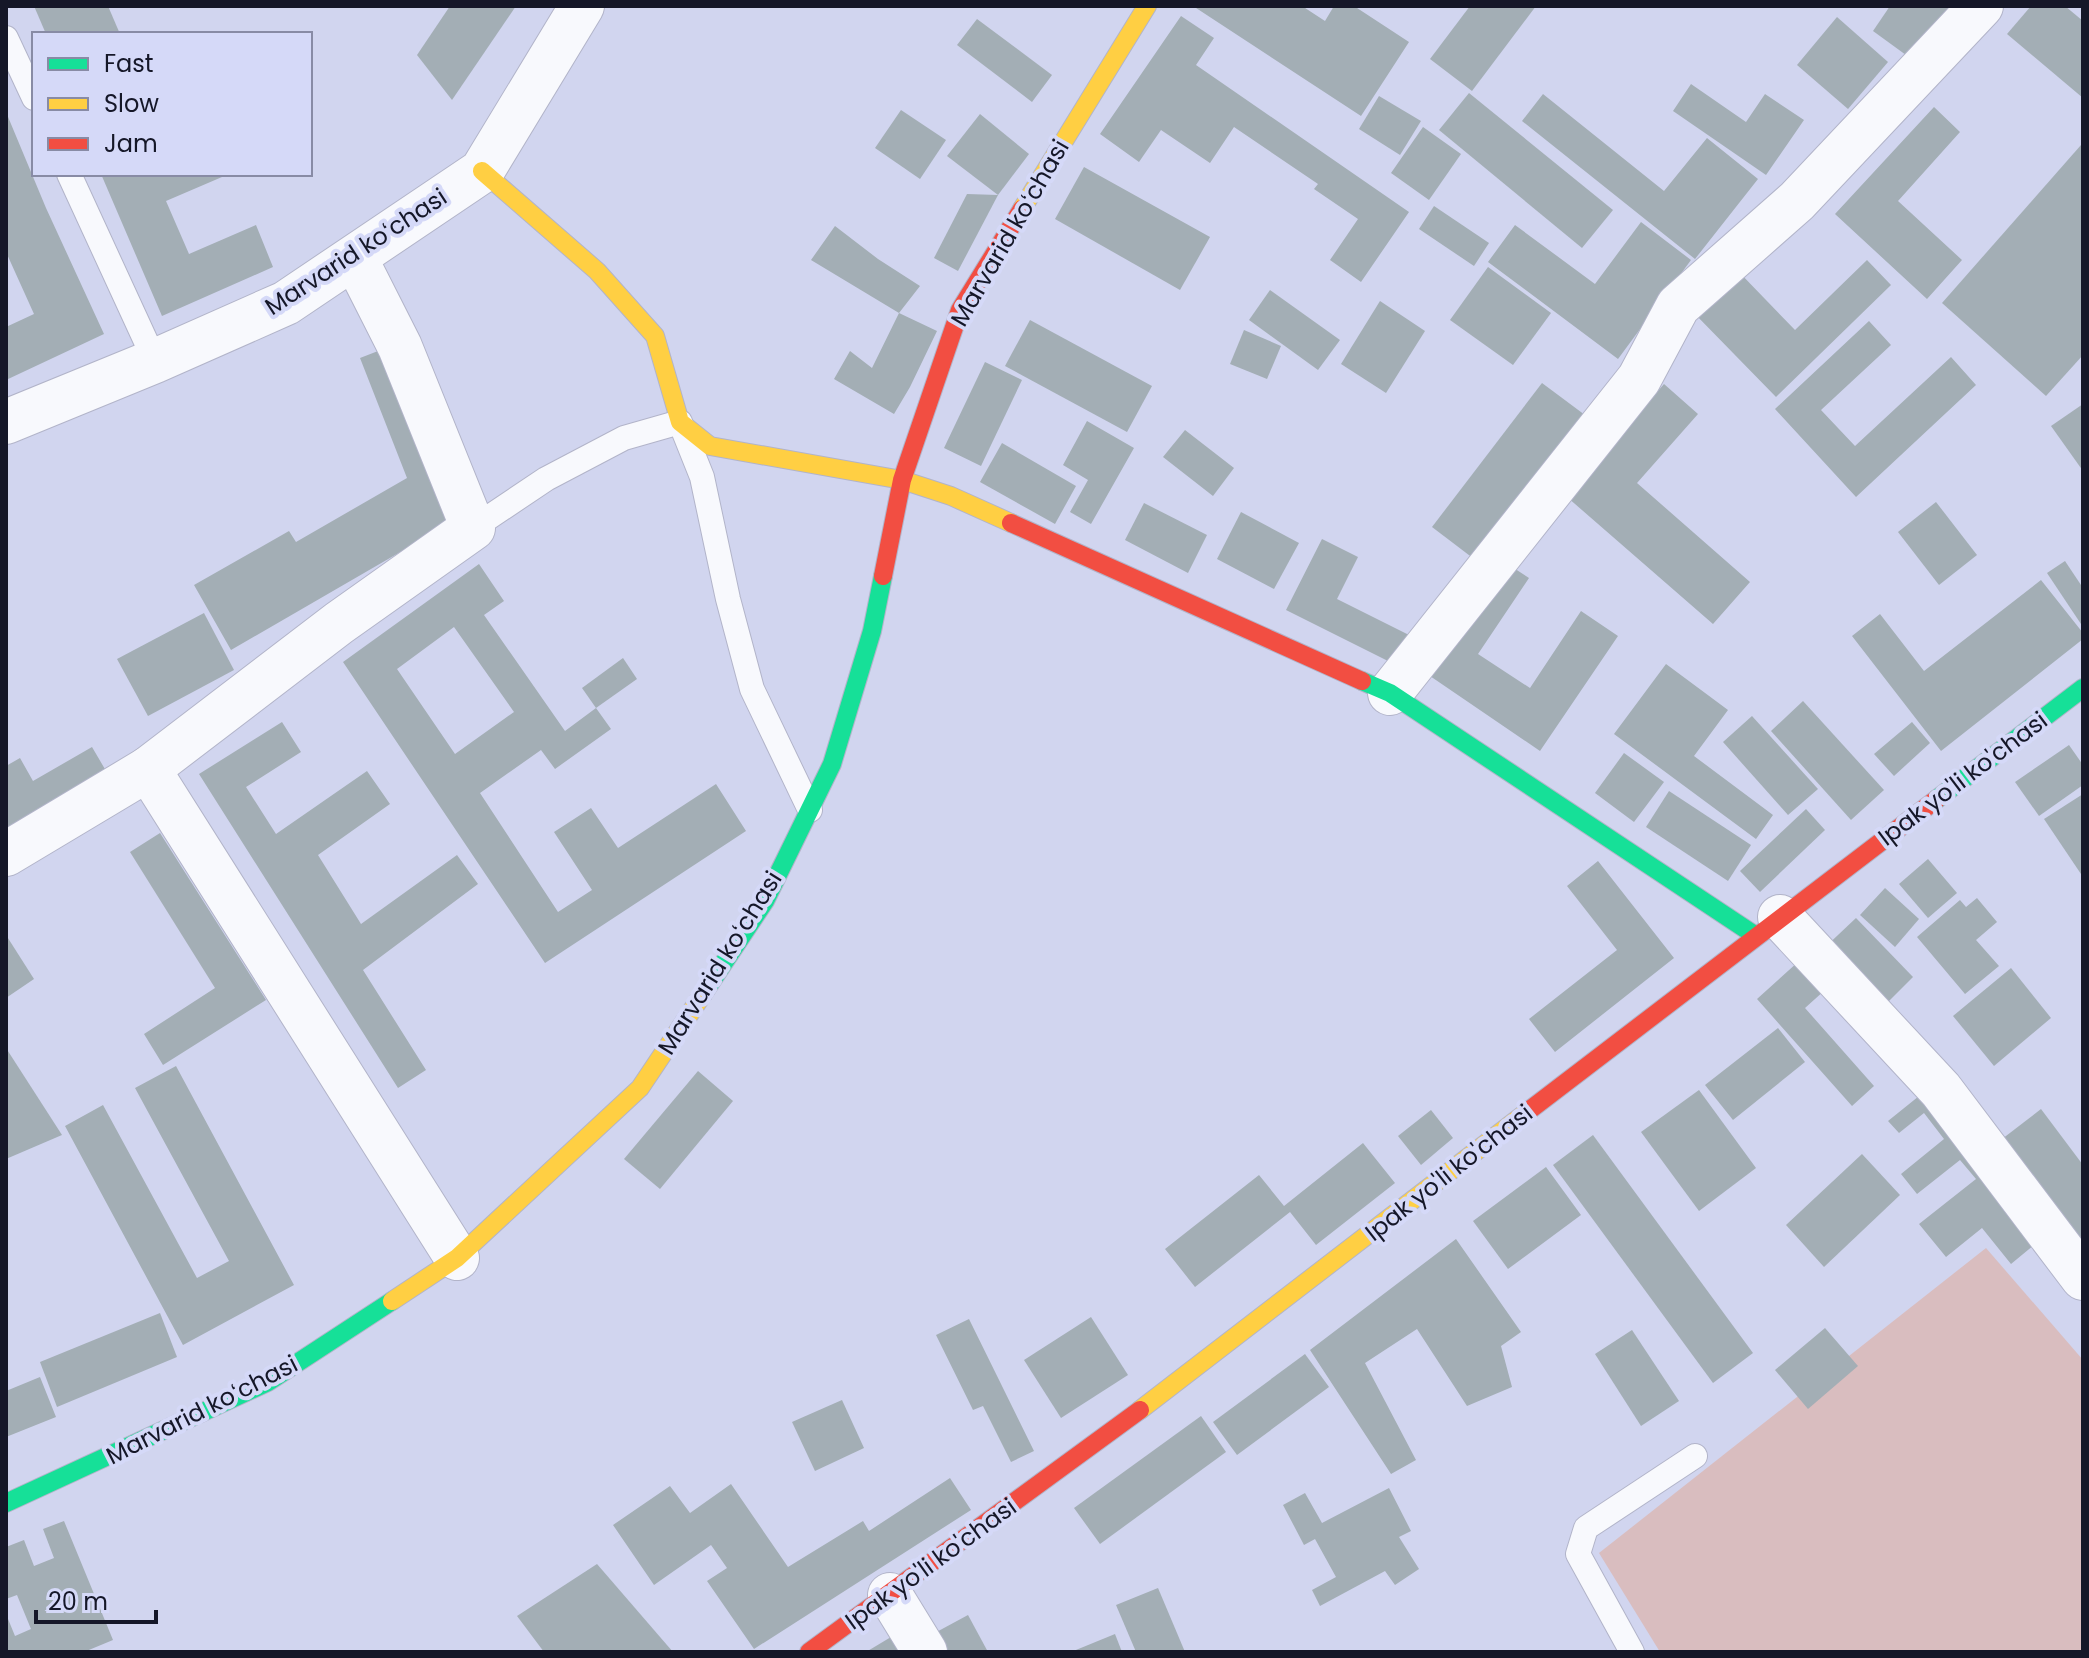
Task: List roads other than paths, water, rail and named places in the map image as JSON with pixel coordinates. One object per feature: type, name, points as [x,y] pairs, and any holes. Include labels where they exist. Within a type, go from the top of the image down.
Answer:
[{"type":"street","name":"Marvarid koʻchasi","points":[[6,422],[286,303],[482,171],[582,6]]},
{"type":"street","name":"Marvarid koʻchasi","points":[[6,1503],[268,1382],[457,1258],[640,1088],[765,901],[832,764],[872,631],[902,480],[960,310],[1147,6]]},
{"type":"street","points":[[1390,693],[1639,379],[1678,306],[1797,201],[1981,6]]},
{"type":"street","points":[[482,171],[597,271],[655,336],[680,422],[710,446],[902,480],[951,496],[1390,693],[1768,927],[1941,1090],[2083,1278]]},
{"type":"street","points":[[6,854],[148,769],[339,623],[473,528],[400,347],[355,258]]},
{"type":"street","name":"Ipak yo'li ko'chasi","points":[[809,1652],[1227,1345],[2083,688]]},
{"type":"street","points":[[148,769],[457,1258]]},
{"type":"street","points":[[890,1595],[925,1652]]},
{"type":"lane","points":[[6,38],[32,94]]},
{"type":"lane","points":[[70,176],[155,361]]},
{"type":"lane","points":[[473,528],[546,479],[624,438],[680,422],[702,477],[728,599],[752,689],[810,810]]},
{"type":"lane","points":[[1632,1652],[1578,1554],[1586,1528],[1695,1456]]}]
